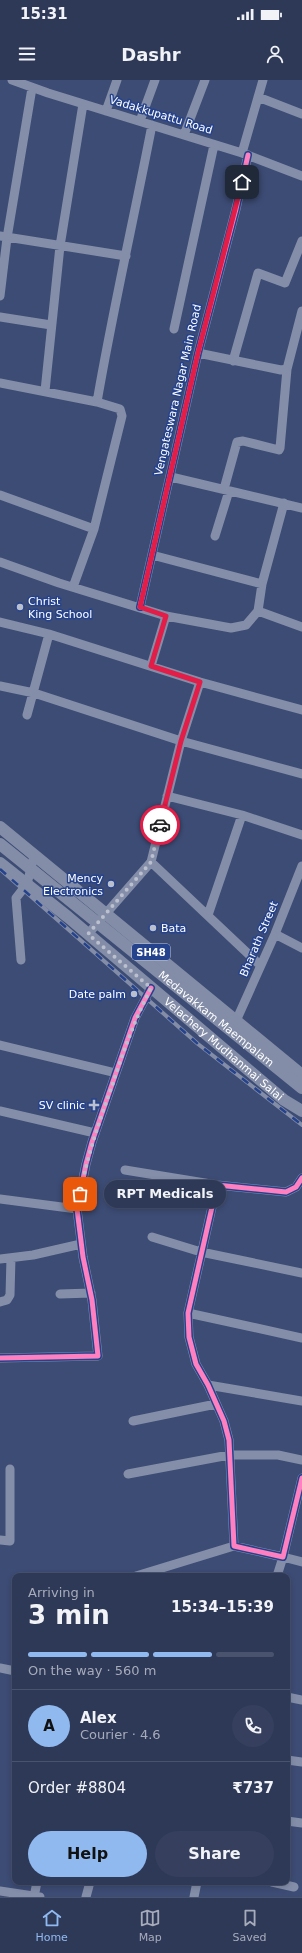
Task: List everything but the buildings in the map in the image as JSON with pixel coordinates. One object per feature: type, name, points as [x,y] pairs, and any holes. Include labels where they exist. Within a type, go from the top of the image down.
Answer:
[{"type":"main road","name":"SH48","points":[[0,828],[302,1075]]},
{"type":"main road","name":"Medavakkam Maempalam","points":[[0,844],[302,1088]]},
{"type":"main road","name":"Velachery Mudhanmai Salai","points":[[0,863],[88,934],[284,1100],[302,1111]]},
{"type":"street","name":"Vadakkupattu Road","points":[[12,80],[32,88],[245,154],[302,176]]},
{"type":"street","points":[[106,111],[117,80]]},
{"type":"street","points":[[140,121],[156,80]]},
{"type":"street","points":[[184,136],[205,80]]},
{"type":"street","name":"Vengateswara Nagar Main Road","points":[[140,607],[171,477],[198,353],[236,209],[245,154],[263,80]]},
{"type":"street","points":[[0,296],[4,237],[32,88]]},
{"type":"street","points":[[258,97],[302,114]]},
{"type":"street","points":[[45,391],[60,246],[83,104]]},
{"type":"street","points":[[97,402],[112,318],[152,125]]},
{"type":"street","points":[[174,329],[214,144]]},
{"type":"street","points":[[4,237],[126,256]]},
{"type":"street","points":[[232,361],[258,273],[285,283],[300,252],[302,241]]},
{"type":"street","points":[[215,536],[237,442],[243,441],[279,450],[280,448],[287,369],[302,311]]},
{"type":"street","points":[[0,317],[51,325]]},
{"type":"street","points":[[198,353],[281,370],[287,369]]},
{"type":"street","points":[[0,383],[97,402],[120,409],[122,416],[94,529],[73,587]]},
{"type":"street","points":[[171,477],[302,508]]},
{"type":"street","points":[[0,495],[94,529]]},
{"type":"street","points":[[0,562],[166,616],[231,628],[246,625],[258,611],[262,584],[284,503]]},
{"type":"street","points":[[152,555],[262,584]]},
{"type":"street","points":[[258,611],[302,628]]},
{"type":"street","points":[[151,666],[166,616]]},
{"type":"street","points":[[0,622],[49,634],[200,682],[302,710]]},
{"type":"street","points":[[27,715],[49,634]]},
{"type":"street","points":[[88,934],[151,862],[181,741],[200,682]]},
{"type":"street","points":[[0,686],[34,693],[181,741],[302,774]]},
{"type":"street","points":[[167,796],[242,815],[302,835]]},
{"type":"street","points":[[208,916],[242,815]]},
{"type":"street","points":[[21,960],[16,898],[27,884],[34,856]]},
{"type":"street","points":[[151,862],[260,965]]},
{"type":"street","name":"Bharath Street","points":[[236,1021],[275,934],[302,866]]},
{"type":"street","points":[[275,934],[302,948]]},
{"type":"street","points":[[0,1358],[98,1356],[77,1209],[86,1164],[95,1134],[135,1018],[151,988]]},
{"type":"street","points":[[0,1045],[116,1073]]},
{"type":"street","points":[[0,1111],[95,1134]]},
{"type":"street","points":[[125,1170],[217,1185],[286,1192],[296,1187],[302,1178]]},
{"type":"street","points":[[217,1185],[188,1313],[189,1336],[196,1364],[208,1385],[224,1421],[230,1440],[234,1546]]},
{"type":"street","points":[[0,1199],[77,1209]]},
{"type":"street","points":[[152,1237],[201,1252],[302,1273]]},
{"type":"street","points":[[0,1259],[33,1255],[81,1244]]},
{"type":"street","points":[[0,1302],[7,1300],[10,1295],[11,1258]]},
{"type":"street","points":[[60,1294],[90,1293]]},
{"type":"street","points":[[188,1313],[302,1338]]},
{"type":"street","points":[[208,1385],[302,1401]]},
{"type":"street","points":[[133,1421],[216,1404]]},
{"type":"street","points":[[128,1474],[230,1455],[278,1455],[302,1460]]},
{"type":"street","points":[[0,1540],[10,1541],[10,1469]]},
{"type":"street","points":[[278,1573],[298,1514],[302,1478]]},
{"type":"street","points":[[146,1573],[234,1546],[302,1562]]},
{"type":"street","points":[[0,1668],[12,1670]]},
{"type":"street","points":[[290,1698],[302,1700]]},
{"type":"street","points":[[290,1760],[302,1762]]},
{"type":"street","points":[[290,1821],[302,1823]]},
{"type":"street","points":[[0,1891],[36,1897],[37,1885]]},
{"type":"street","points":[[86,1897],[89,1885]]},
{"type":"street","points":[[194,1897],[196,1885]]},
{"type":"street","points":[[285,1885],[294,1887]]},
{"type":"railway","points":[[0,869],[198,1044],[302,1125]]},
{"type":"cycle path","points":[[140,607],[198,353],[236,209],[248,155]]},
{"type":"cycle path","points":[[0,1358],[98,1356],[92,1300],[83,1257],[77,1209],[92,1142],[135,1018],[151,988]]},
{"type":"cycle path","points":[[302,1178],[296,1187],[286,1192],[217,1185],[188,1313],[189,1337],[196,1364],[208,1385],[224,1421],[229,1440],[234,1546],[283,1557],[302,1478]]},
{"type":"way so far","points":[[80,1194],[86,1164],[95,1134],[135,1018],[151,988],[88,934],[112,909],[151,862],[160,825]]},
{"type":"place","name":"Christ King School","points":[[20,607]]},
{"type":"place","name":"Mency Electronics","points":[[111,884]]},
{"type":"place","name":"Bata","points":[[153,928]]},
{"type":"place","name":"Date palm","points":[[134,994]]},
{"type":"place","name":"SV clinic","points":[[94,1105]]},
{"type":"place","name":"RPT Medicals","points":[[80,1194]]},
{"type":"route","points":[[160,825],[181,741],[200,682],[151,666],[166,616],[140,607],[142,604],[198,353],[242,182]]}]
